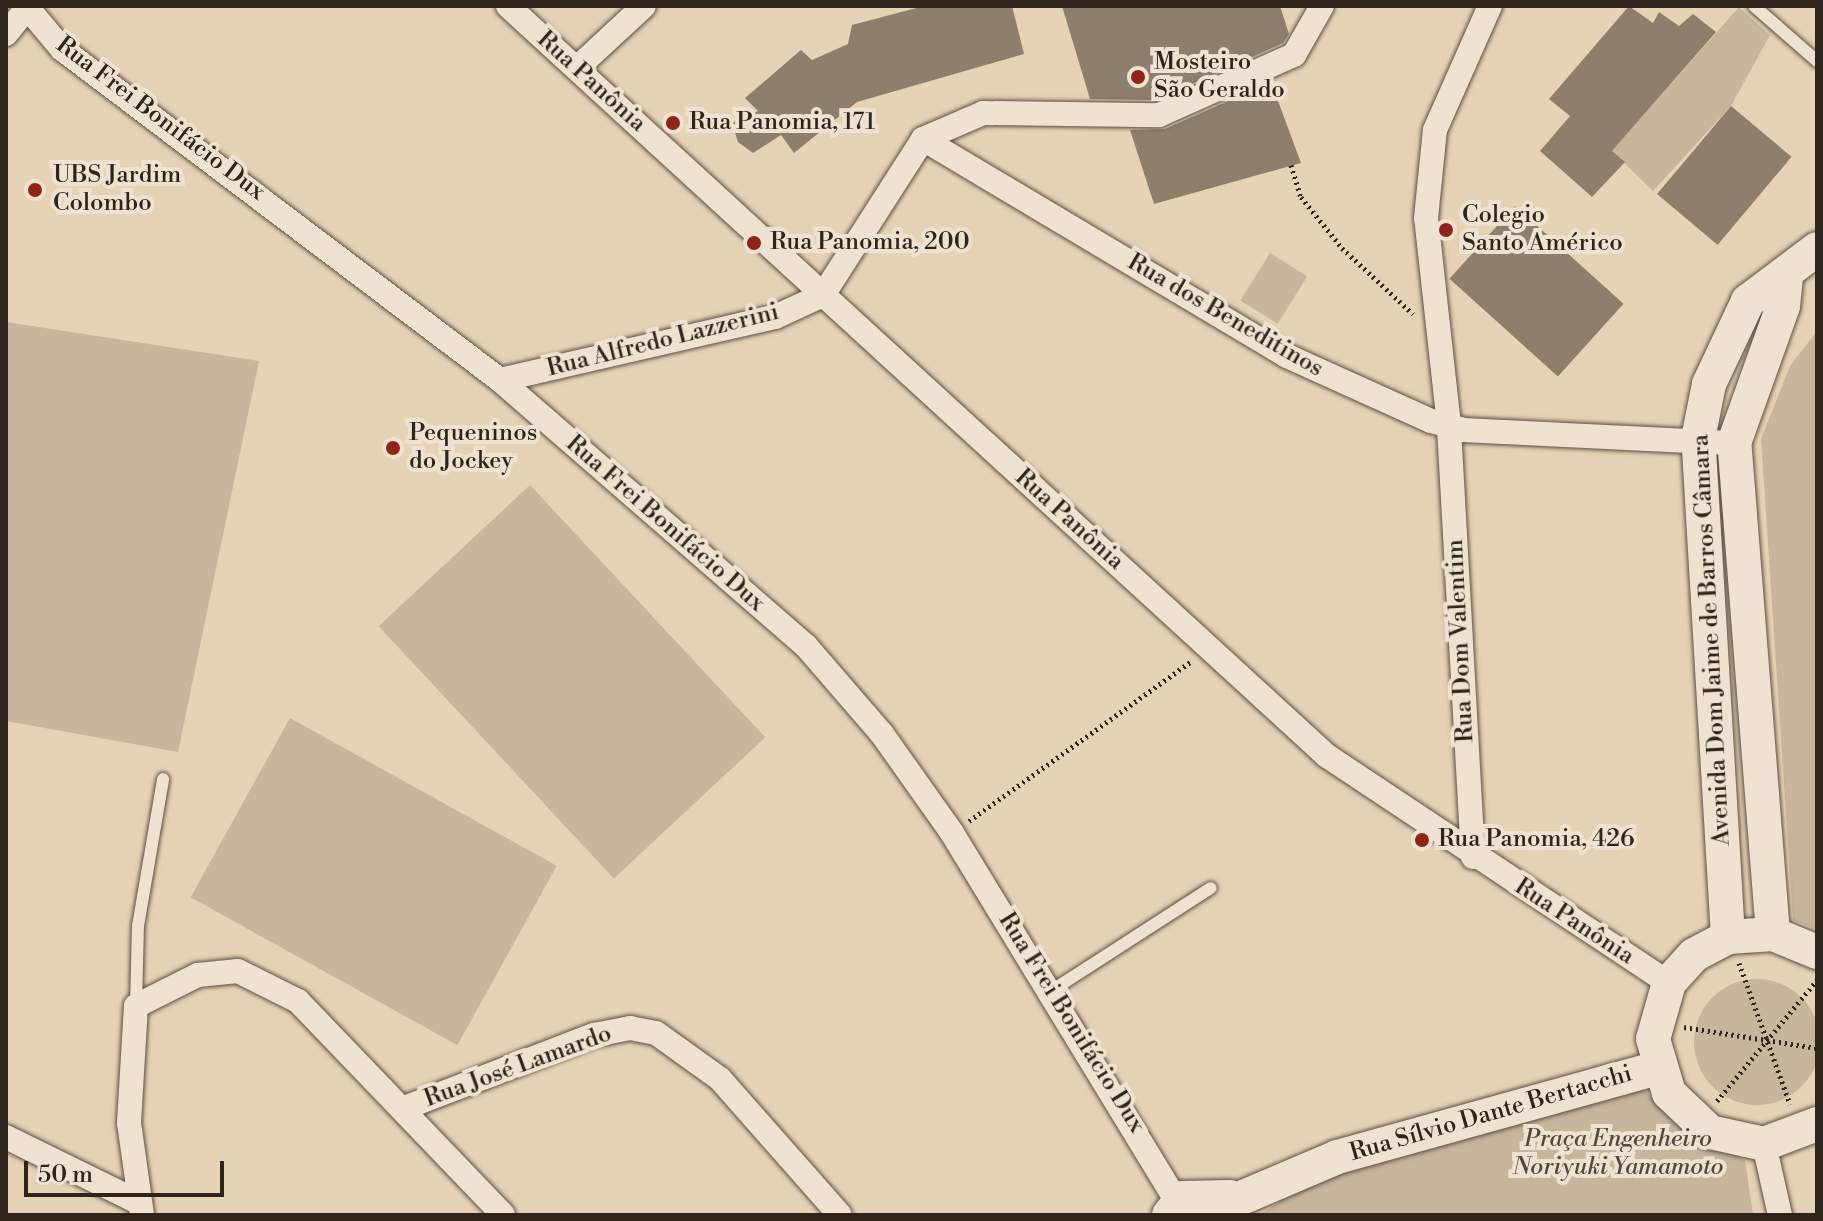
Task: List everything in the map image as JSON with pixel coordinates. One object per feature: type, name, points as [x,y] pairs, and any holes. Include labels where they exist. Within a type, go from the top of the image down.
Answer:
[{"type":"street","name":"Rua Panônia","points":[[508,6],[1327,756],[1473,857],[1669,983]]},
{"type":"street","points":[[577,68],[644,6]]},
{"type":"street","points":[[823,295],[923,139],[983,113],[1159,115],[1294,55],[1322,6]]},
{"type":"street","name":"Rua Dom Valentim","points":[[1473,857],[1449,425],[1426,218],[1435,130],[1490,6]]},
{"type":"street","points":[[6,34],[26,8]]},
{"type":"street","name":"Rua Frei Bonifácio Dux","points":[[26,8],[62,49],[500,380],[806,646],[882,734],[952,833],[1190,1204]]},
{"type":"street","name":"Rua dos Beneditinos","points":[[923,139],[1287,356],[1449,425],[1734,443]]},
{"type":"street","name":"Avenida Dom Jaime de Barros Câmara","points":[[1728,937],[1698,439],[1709,384],[1748,301],[1786,277],[1817,249]]},
{"type":"street","name":"Avenida Dom Jaime de Barros Câmara","points":[[1773,934],[1734,443],[1786,277]]},
{"type":"street","name":"Rua Alfredo Lazzerini","points":[[500,380],[775,317],[823,295]]},
{"type":"street","points":[[1810,1130],[1764,1144],[1737,1142],[1698,1124],[1669,1093],[1658,1068],[1655,1023],[1669,983],[1694,955],[1728,937],[1773,934],[1817,952]]},
{"type":"street","points":[[138,1208],[129,1123],[136,1006],[198,975],[238,971],[271,983],[407,1107],[503,1215]]},
{"type":"street","name":"Rua José Lamardo","points":[[407,1107],[594,1035],[630,1028],[656,1033],[720,1079],[840,1215]]},
{"type":"street","name":"Rua Sílvio Dante Bertacchi","points":[[1190,1204],[1337,1157],[1658,1068]]},
{"type":"street","points":[[6,1137],[138,1208]]},
{"type":"street","points":[[1764,1144],[1780,1215]]},
{"type":"lane","points":[[1754,6],[1817,61]]},
{"type":"lane","points":[[136,1006],[138,926],[163,779]]},
{"type":"lane","points":[[1051,991],[1211,888]]},
{"type":"path","points":[[1291,165],[1301,197],[1342,248],[1436,329]]},
{"type":"path","points":[[952,833],[1210,649]]},
{"type":"path","points":[[1728,937],[1767,1040],[1810,1130]]},
{"type":"path","points":[[1698,1124],[1817,980]]},
{"type":"path","points":[[1655,1023],[1817,1048]]},
{"type":"green space","points":[[1739,7],[1770,35],[1731,106],[1653,191],[1612,151]]},
{"type":"green space","points":[[1270,253],[1307,276],[1278,324],[1240,300]]},
{"type":"green space","points":[[6,322],[259,361],[178,752],[6,721]]},
{"type":"green space","points":[[1817,331],[1817,929],[1793,920],[1761,439],[1790,366]]},
{"type":"green space","points":[[530,485],[765,737],[614,878],[379,626]]},
{"type":"green space","points":[[290,718],[557,866],[457,1045],[191,897]]},
{"type":"green space","points":[[1757,979],[1781,983],[1802,997],[1816,1018],[1820,1042],[1816,1066],[1802,1087],[1781,1101],[1757,1105],[1733,1101],[1712,1087],[1698,1066],[1694,1042],[1698,1018],[1712,997],[1733,983]]},
{"type":"green space","name":"Praça Engenheiro Noriyuki Yamamoto","points":[[1640,1086],[1685,1131],[1745,1160],[1753,1215],[1259,1215],[1312,1180]]},
{"type":"building","points":[[924,6],[1012,6],[1024,54],[857,102],[794,153],[781,135],[753,153],[738,142],[732,123],[758,111],[745,98],[801,50],[812,60],[848,44],[852,25]]},
{"type":"building","name":"Mosteiro São Geraldo","points":[[1062,6],[1280,6],[1289,34],[1283,43],[1156,100],[1090,99]]},
{"type":"building","points":[[1629,6],[1653,23],[1659,12],[1679,26],[1693,14],[1716,32],[1612,151],[1625,162],[1592,197],[1540,151],[1570,116],[1549,99]]},
{"type":"building","points":[[1271,82],[1301,163],[1154,204],[1130,130],[1165,129]]},
{"type":"building","points":[[1731,106],[1792,157],[1718,245],[1657,194]]},
{"type":"building","points":[[1515,206],[1623,304],[1558,377],[1449,279]]},
{"type":"place","name":"Mosteiro São Geraldo","points":[[1138,77]]},
{"type":"place","name":"Rua Panomia, 171","points":[[673,123]]},
{"type":"place","name":"UBS Jardim Colombo","points":[[35,190]]},
{"type":"place","name":"Colegio Santo Américo","points":[[1446,230]]},
{"type":"place","name":"Rua Panomia, 200","points":[[754,243]]},
{"type":"place","name":"Pequeninos do Jockey","points":[[393,448]]},
{"type":"place","name":"Rua Panomia, 426","points":[[1422,840]]}]
